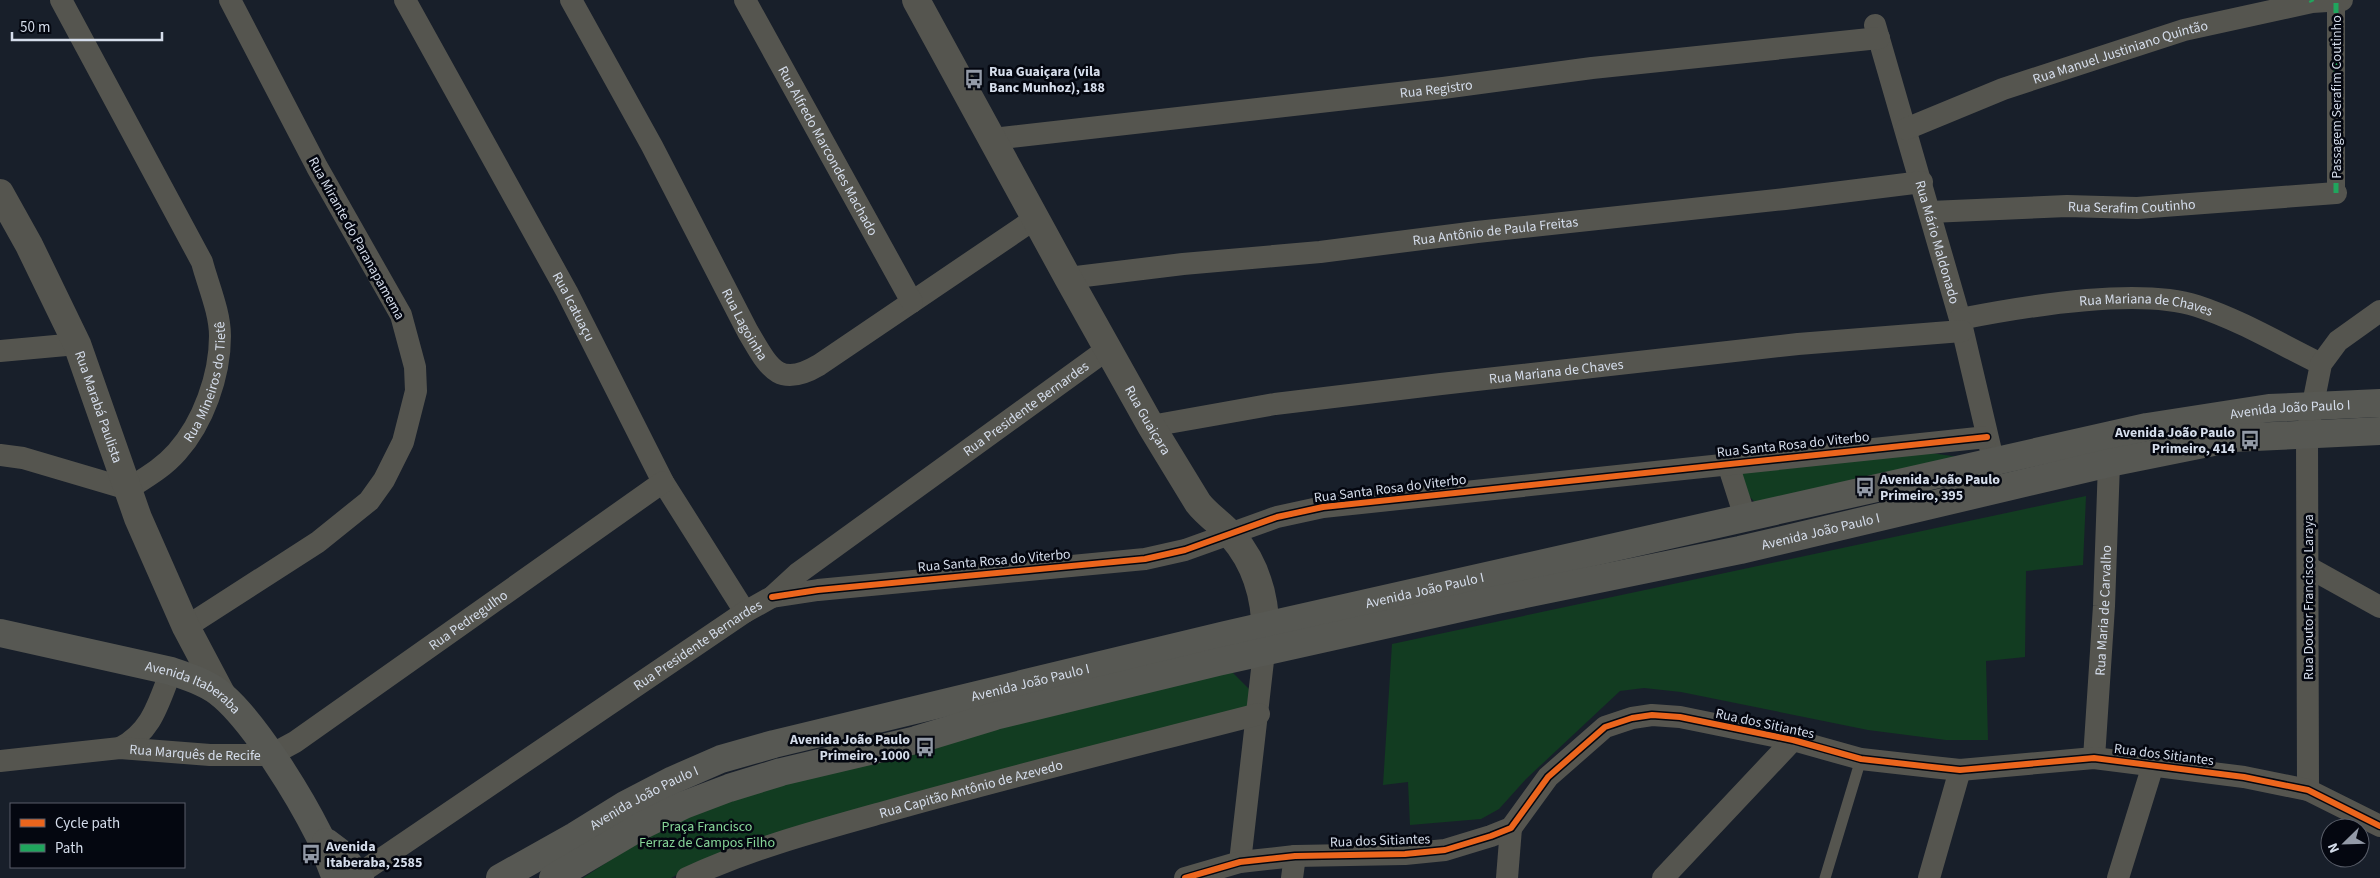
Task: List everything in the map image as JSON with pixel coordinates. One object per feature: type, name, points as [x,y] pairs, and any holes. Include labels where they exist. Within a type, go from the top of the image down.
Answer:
[{"type":"main road","name":"Avenida João Paulo I","points":[[553,878],[636,828],[684,805],[729,788],[790,770],[916,740],[1265,639],[1745,516],[1990,449],[2217,415],[2312,405],[2380,403]]},
{"type":"main road","name":"Avenida João Paulo I","points":[[500,878],[575,836],[625,805],[673,780],[721,759],[839,727],[1265,639],[1496,600],[1740,550],[2109,463],[2233,438],[2380,431]]},
{"type":"main road","points":[[1917,508],[1939,489],[1987,475],[1993,470],[1990,449]]},
{"type":"main road","name":"Avenida Itaberaba","points":[[0,633],[171,671],[196,680],[222,695],[245,719],[271,755],[319,836],[352,877]]},
{"type":"street","name":"Rua Mineiros do Tietê","points":[[61,0],[202,262],[215,308],[220,335],[218,357],[210,390],[195,428],[176,453],[155,472],[128,489]]},
{"type":"street","name":"Rua Mirante do Paranapamema","points":[[186,627],[318,542],[369,501],[384,480],[403,442],[416,391],[415,367],[401,315],[317,167],[230,0]]},
{"type":"street","name":"Rua Icatuaçu","points":[[404,0],[567,292],[663,482],[746,612]]},
{"type":"street","name":"Rua Lagoinha","points":[[571,0],[652,146],[748,332],[775,372],[788,376],[808,372],[1036,218]]},
{"type":"street","name":"Rua Alfredo Marcondes Machado","points":[[745,0],[912,302]]},
{"type":"street","name":"Rua Guaiçara","points":[[916,0],[1151,426],[1198,503],[1206,513],[1232,535],[1256,574],[1262,592],[1265,639],[1259,714],[1240,862]]},
{"type":"street","name":"Rua Manuel Justiniano Quintão","points":[[1906,129],[2003,89],[2095,57],[2184,30],[2312,1],[2339,0]]},
{"type":"street","name":"Passagem Serafim Coutinho","points":[[2336,193],[2339,0]]},
{"type":"street","name":"Rua Registro","points":[[993,139],[1444,88],[1877,31]]},
{"type":"street","name":"Rua Mário Maldonado","points":[[1877,31],[1922,182],[1961,325],[1990,449]]},
{"type":"street","name":"Rua Antônio de Paula Freitas","points":[[1068,278],[1183,264],[1320,252],[1478,232],[1785,199],[1922,182]]},
{"type":"street","name":"Rua Marabá Paulista","points":[[0,193],[29,245],[77,344],[138,518],[186,627],[222,695]]},
{"type":"street","name":"Rua Serafim Coutinho","points":[[1930,212],[2067,206],[2137,208],[2336,193]]},
{"type":"street","name":"Rua Mariana de Chaves","points":[[1151,426],[1275,404],[1961,325],[1991,313],[2054,305],[2151,298],[2195,306],[2226,317],[2321,364]]},
{"type":"street","points":[[2321,364],[2338,341],[2380,311]]},
{"type":"street","points":[[0,351],[77,344]]},
{"type":"street","name":"Rua Presidente Bernardes","points":[[352,877],[746,612],[772,597],[797,574],[1109,348]]},
{"type":"street","name":"Rua Doutor Francisco Laraya","points":[[2308,790],[2307,434],[2321,364]]},
{"type":"street","name":"Rua Santa Rosa do Viterbo","points":[[772,597],[818,590],[1145,559],[1185,550],[1232,535],[1277,517],[1323,507],[1728,464],[1990,449]]},
{"type":"street","points":[[0,455],[23,458],[128,489]]},
{"type":"street","name":"Rua Maria de Carvalho","points":[[2094,758],[2104,606],[2109,463]]},
{"type":"street","points":[[1728,464],[1745,516]]},
{"type":"street","name":"Rua Pedregulho","points":[[271,755],[295,742],[663,482]]},
{"type":"street","points":[[2308,567],[2380,607]]},
{"type":"street","points":[[171,671],[180,658],[186,627]]},
{"type":"street","name":"Rua Marquês de Recife","points":[[120,748],[136,740],[155,712],[171,671]]},
{"type":"street","points":[[155,712],[162,737],[173,750],[179,753]]},
{"type":"street","name":"Rua Capitão Antônio de Azevedo","points":[[687,878],[738,856],[822,829],[1259,714]]},
{"type":"street","name":"Rua dos Sitiantes","points":[[1185,878],[1240,862],[1295,856],[1405,854],[1445,850],[1511,828],[1548,777],[1605,727],[1632,718],[1652,715],[1680,717],[1793,740],[1861,759],[1960,770],[2094,758],[2244,777],[2308,790],[2380,826]]},
{"type":"street","points":[[1663,878],[1793,740]]},
{"type":"street","name":"Rua Marquês de Recife","points":[[0,760],[120,748],[179,753],[271,755]]},
{"type":"street","points":[[2118,878],[2153,764]]},
{"type":"street","points":[[1930,878],[1960,770]]},
{"type":"street","points":[[1507,878],[1511,828]]},
{"type":"street","points":[[1292,878],[1295,856]]},
{"type":"lane","points":[[1826,878],[1861,759]]},
{"type":"green space","points":[[1924,452],[1994,462],[1764,512],[1724,469]]},
{"type":"green space","points":[[2086,496],[2083,565],[2026,571],[2025,657],[1986,661],[1988,740],[1946,740],[1868,730],[1681,692],[1644,688],[1620,691],[1526,779],[1499,809],[1481,819],[1410,825],[1408,782],[1383,785],[1392,644]]},
{"type":"green space","name":"Praça Francisco Ferraz de Campos Filho","points":[[1230,670],[1251,691],[1248,706],[682,872],[671,878],[583,878],[627,849],[696,812],[751,792]]},
{"type":"marked path","points":[[2336,1],[2336,193]]},
{"type":"cycle path","points":[[772,597],[818,590],[1145,559],[1185,550],[1277,517],[1323,507],[1987,437]]},
{"type":"cycle path","points":[[1185,878],[1240,862],[1295,856],[1405,854],[1445,850],[1491,836],[1511,828],[1548,777],[1605,727],[1632,718],[1652,715],[1680,717],[1793,740],[1861,759],[1960,770],[2094,758],[2244,777],[2308,790],[2380,826]]},
{"type":"place","name":"Rua Guaiçara (vila Banc Munhoz), 188","points":[[974,79]]},
{"type":"place","name":"Avenida João Paulo Primeiro, 414","points":[[2250,440]]},
{"type":"place","name":"Avenida João Paulo Primeiro, 395","points":[[1865,487]]},
{"type":"place","name":"Avenida João Paulo Primeiro, 1000","points":[[925,747]]},
{"type":"place","name":"Avenida Itaberaba, 2585","points":[[311,854]]}]
